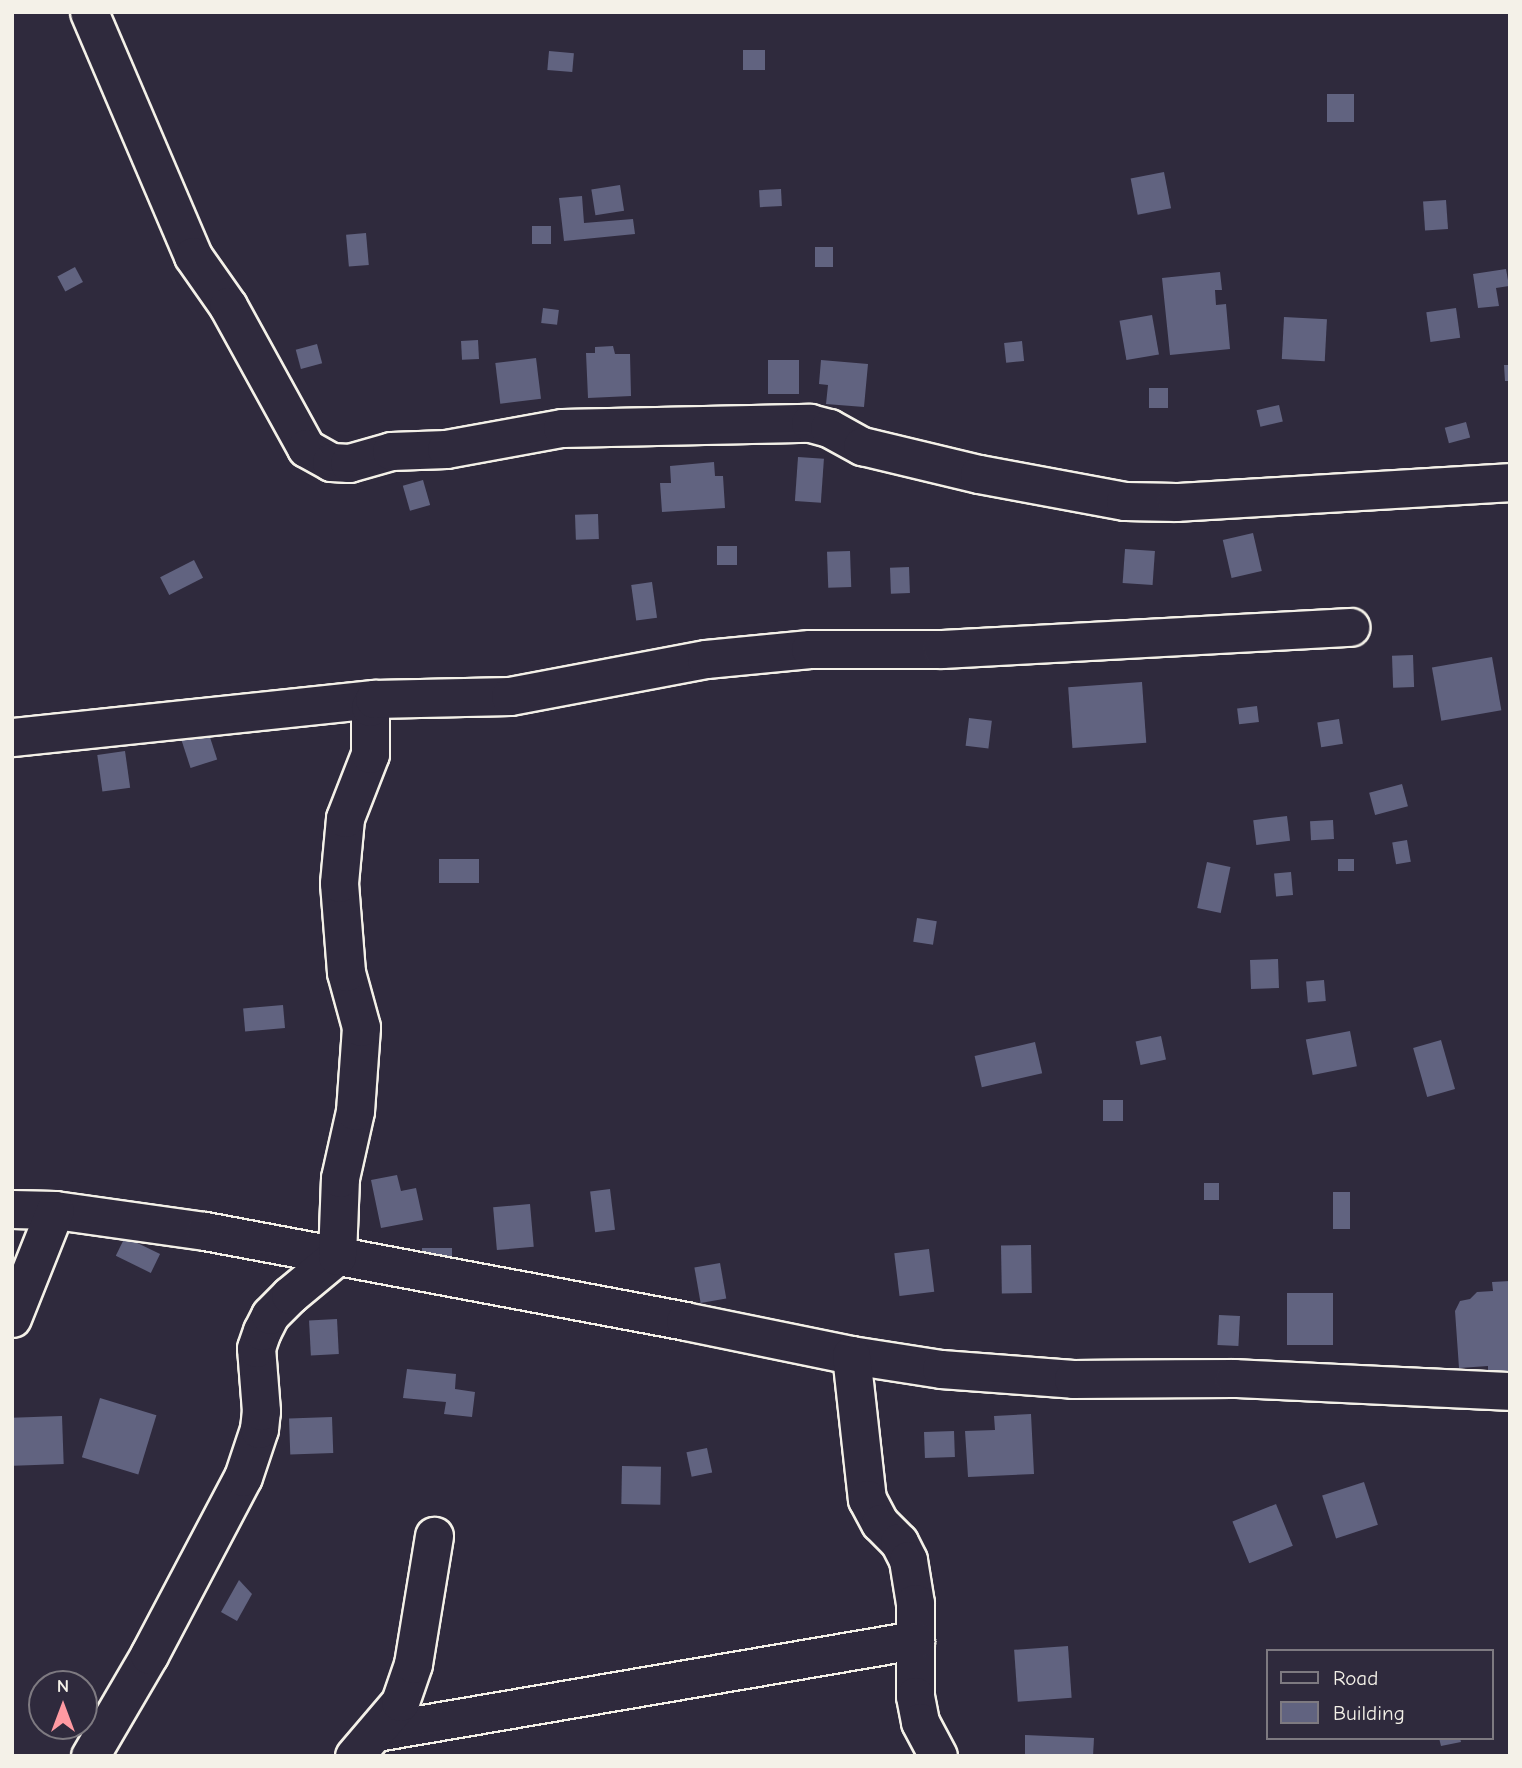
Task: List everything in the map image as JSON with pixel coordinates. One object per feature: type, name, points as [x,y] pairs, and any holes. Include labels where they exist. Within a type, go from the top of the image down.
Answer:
[{"type":"street","points":[[89,12],[193,256],[228,306],[306,447],[331,462],[349,463],[391,451],[446,449],[562,428],[810,423],[829,428],[862,446],[979,474],[1125,501],[1176,502],[1510,482]]},
{"type":"street","points":[[12,737],[374,699],[510,696],[706,659],[810,649],[942,649],[1350,627]]},
{"type":"street","points":[[90,1756],[149,1655],[243,1477],[259,1429],[261,1411],[256,1348],[262,1331],[270,1315],[290,1295],[337,1256],[340,1178],[355,1111],[361,1027],[346,972],[339,883],[345,818],[370,754],[370,707],[374,699]]},
{"type":"street","points":[[12,1209],[55,1210],[205,1231],[851,1355],[940,1369],[1073,1379],[1234,1378],[1510,1391]]},
{"type":"street","points":[[12,1318],[55,1210]]},
{"type":"street","points":[[851,1355],[867,1499],[880,1523],[899,1542],[908,1560],[915,1603],[915,1696],[920,1722],[938,1756]]},
{"type":"street","points":[[365,1744],[400,1702],[413,1664],[434,1536]]},
{"type":"street","points":[[365,1744],[915,1640]]},
{"type":"building","points":[[743,50],[765,50],[765,70],[743,70]]},
{"type":"building","points":[[549,51],[574,53],[572,72],[547,70]]},
{"type":"building","points":[[1327,94],[1354,94],[1354,122],[1327,122]]},
{"type":"building","points":[[1164,172],[1171,208],[1138,215],[1131,178]]},
{"type":"building","points":[[620,185],[624,211],[595,215],[591,190]]},
{"type":"building","points":[[781,189],[782,206],[760,207],[759,190]]},
{"type":"building","points":[[582,196],[584,223],[633,219],[635,234],[564,241],[559,198]]},
{"type":"building","points":[[1446,200],[1448,229],[1425,231],[1423,202]]},
{"type":"building","points":[[532,226],[551,226],[551,244],[532,244]]},
{"type":"building","points":[[366,233],[369,265],[349,267],[346,235]]},
{"type":"building","points":[[815,247],[833,247],[833,267],[815,267]]},
{"type":"building","points":[[75,267],[83,282],[65,291],[57,276]]},
{"type":"building","points":[[1506,269],[1509,286],[1496,288],[1499,306],[1478,308],[1473,274]]},
{"type":"building","points":[[1220,272],[1222,290],[1215,290],[1216,305],[1226,304],[1230,349],[1170,355],[1162,278]]},
{"type":"building","points":[[543,308],[559,310],[557,325],[541,323]]},
{"type":"building","points":[[1456,308],[1460,338],[1430,342],[1426,312]]},
{"type":"building","points":[[1152,315],[1159,354],[1126,360],[1120,321]]},
{"type":"building","points":[[1284,317],[1327,319],[1325,361],[1282,359]]},
{"type":"building","points":[[478,340],[479,359],[462,360],[461,341]]},
{"type":"building","points":[[1022,341],[1024,361],[1006,363],[1004,343]]},
{"type":"building","points":[[317,344],[322,363],[301,369],[296,350]]},
{"type":"building","points":[[613,346],[615,354],[630,354],[631,396],[588,398],[586,353],[595,353],[595,347]]},
{"type":"building","points":[[536,358],[541,399],[500,404],[495,363]]},
{"type":"building","points":[[768,360],[799,360],[799,394],[768,394]]},
{"type":"building","points":[[821,360],[868,364],[864,407],[826,404],[828,385],[819,384]]},
{"type":"building","points":[[1504,365],[1510,365],[1510,381],[1505,381]]},
{"type":"building","points":[[1149,388],[1168,388],[1168,408],[1149,408]]},
{"type":"building","points":[[1279,405],[1283,422],[1260,427],[1257,410]]},
{"type":"building","points":[[1466,422],[1470,437],[1449,443],[1445,428]]},
{"type":"building","points":[[798,457],[824,459],[821,503],[795,501]]},
{"type":"building","points":[[714,462],[715,476],[723,476],[725,508],[662,512],[660,483],[671,483],[670,466]]},
{"type":"building","points":[[423,480],[430,505],[410,511],[403,486]]},
{"type":"building","points":[[598,514],[599,539],[576,540],[575,515]]},
{"type":"building","points":[[1253,533],[1262,571],[1232,578],[1223,540]]},
{"type":"building","points":[[717,546],[737,546],[737,565],[717,565]]},
{"type":"building","points":[[1125,549],[1155,551],[1153,585],[1123,583]]},
{"type":"building","points":[[850,551],[851,587],[828,588],[827,552]]},
{"type":"building","points":[[194,560],[203,578],[169,595],[160,577]]},
{"type":"building","points":[[909,567],[910,593],[891,594],[890,568]]},
{"type":"building","points":[[652,582],[657,618],[636,621],[631,585]]},
{"type":"building","points":[[1413,655],[1414,687],[1393,688],[1392,656]]},
{"type":"building","points":[[1492,657],[1501,710],[1441,721],[1432,668]]},
{"type":"building","points":[[1142,682],[1146,743],[1072,748],[1068,687]]},
{"type":"building","points":[[1257,706],[1259,722],[1239,724],[1237,708]]},
{"type":"building","points":[[969,718],[992,721],[988,749],[966,746]]},
{"type":"building","points":[[1339,719],[1343,744],[1321,747],[1317,722]]},
{"type":"building","points":[[207,728],[217,759],[191,768],[180,737]]},
{"type":"building","points":[[125,751],[130,788],[102,792],[97,755]]},
{"type":"building","points":[[1402,784],[1408,806],[1375,815],[1369,793]]},
{"type":"building","points":[[1287,816],[1290,841],[1256,845],[1253,820]]},
{"type":"building","points":[[1333,820],[1334,839],[1311,840],[1310,821]]},
{"type":"building","points":[[1407,840],[1411,862],[1396,864],[1392,843]]},
{"type":"building","points":[[439,859],[479,859],[479,883],[439,883]]},
{"type":"building","points":[[1338,859],[1354,859],[1354,871],[1338,871]]},
{"type":"building","points":[[1207,862],[1230,867],[1221,913],[1197,908]]},
{"type":"building","points":[[1291,872],[1293,895],[1276,896],[1274,873]]},
{"type":"building","points":[[917,918],[937,921],[933,945],[913,942]]},
{"type":"building","points":[[1278,959],[1279,988],[1251,989],[1250,960]]},
{"type":"building","points":[[1324,980],[1326,1001],[1308,1002],[1306,982]]},
{"type":"building","points":[[283,1005],[285,1028],[245,1031],[243,1008]]},
{"type":"building","points":[[1350,1031],[1357,1066],[1313,1075],[1306,1040]]},
{"type":"building","points":[[1161,1036],[1166,1059],[1141,1065],[1136,1041]]},
{"type":"building","points":[[1441,1040],[1455,1089],[1427,1097],[1413,1048]]},
{"type":"building","points":[[1035,1042],[1042,1073],[982,1087],[975,1056]]},
{"type":"building","points":[[1103,1100],[1123,1100],[1123,1121],[1103,1121]]},
{"type":"building","points":[[397,1175],[401,1191],[416,1188],[423,1220],[381,1228],[371,1180]]},
{"type":"building","points":[[1204,1183],[1219,1183],[1219,1200],[1204,1200]]},
{"type":"building","points":[[610,1189],[615,1230],[595,1232],[590,1191]]},
{"type":"building","points":[[1333,1192],[1350,1192],[1350,1229],[1333,1229]]},
{"type":"building","points":[[530,1204],[534,1247],[497,1250],[493,1207]]},
{"type":"building","points":[[125,1237],[160,1254],[151,1273],[116,1256]]},
{"type":"building","points":[[1031,1245],[1032,1293],[1002,1294],[1001,1246]]},
{"type":"building","points":[[422,1248],[452,1248],[452,1264],[422,1264]]},
{"type":"building","points":[[929,1249],[934,1292],[900,1296],[894,1253]]},
{"type":"building","points":[[720,1263],[726,1298],[701,1303],[694,1268]]},
{"type":"building","points":[[1510,1281],[1510,1372],[1488,1374],[1488,1366],[1459,1368],[1455,1311],[1460,1301],[1470,1299],[1477,1292],[1493,1291],[1492,1282]]},
{"type":"building","points":[[1287,1293],[1333,1293],[1333,1345],[1287,1345]]},
{"type":"building","points":[[1219,1315],[1240,1316],[1238,1346],[1217,1345]]},
{"type":"building","points":[[337,1319],[339,1354],[311,1355],[309,1320]]},
{"type":"building","points":[[407,1369],[456,1374],[455,1389],[475,1392],[472,1417],[444,1414],[446,1402],[403,1398]]},
{"type":"building","points":[[100,1398],[156,1415],[138,1475],[82,1457]]},
{"type":"building","points":[[1031,1414],[1034,1474],[968,1477],[965,1431],[995,1430],[994,1416]]},
{"type":"building","points":[[62,1416],[64,1464],[14,1466],[12,1418]]},
{"type":"building","points":[[332,1417],[333,1453],[290,1454],[289,1419]]},
{"type":"building","points":[[954,1431],[955,1457],[925,1458],[924,1432]]},
{"type":"building","points":[[707,1448],[712,1472],[692,1477],[686,1452]]},
{"type":"building","points":[[622,1466],[661,1467],[660,1505],[621,1504]]},
{"type":"building","points":[[1364,1482],[1378,1525],[1336,1538],[1322,1496]]},
{"type":"building","points":[[1276,1504],[1293,1546],[1249,1563],[1232,1522]]},
{"type":"building","points":[[239,1580],[252,1594],[237,1621],[221,1612]]},
{"type":"building","points":[[1068,1646],[1072,1698],[1018,1702],[1014,1650]]},
{"type":"building","points":[[1025,1735],[1094,1738],[1093,1756],[1025,1756]]},
{"type":"building","points":[[1440,1740],[1460,1740],[1461,1742],[1441,1746]]}]
